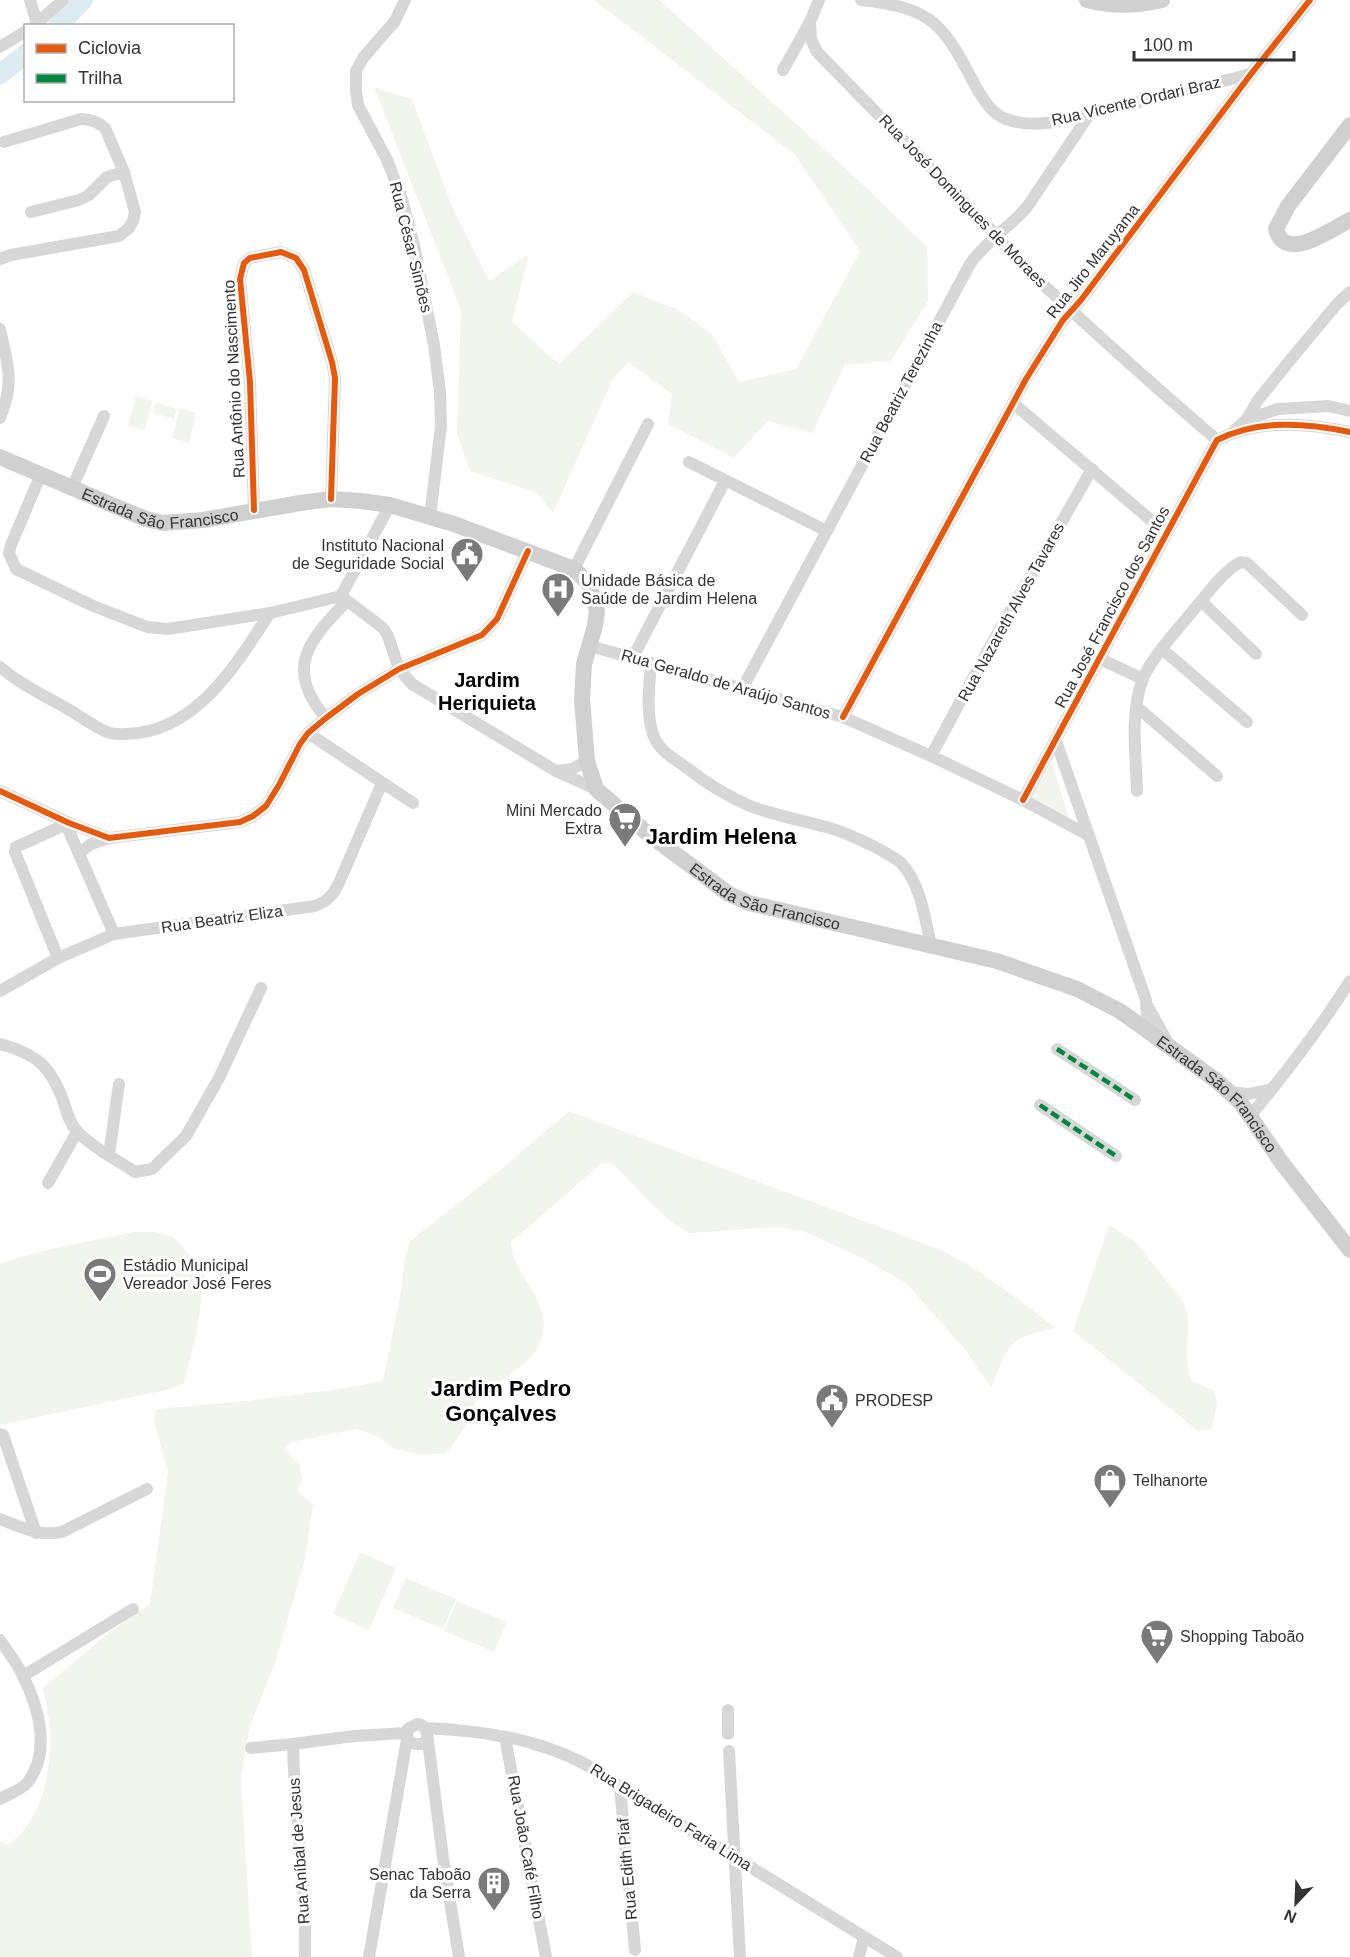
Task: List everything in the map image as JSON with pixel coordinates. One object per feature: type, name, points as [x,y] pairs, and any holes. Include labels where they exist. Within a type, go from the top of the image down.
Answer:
[{"type":"main road","points":[[1087,0],[1130,6],[1162,0]]},
{"type":"main road","points":[[1350,125],[1288,206],[1276,229],[1278,237],[1283,242],[1293,245],[1304,243],[1350,219]]},
{"type":"main road","name":"Estrada São Francisco","points":[[0,457],[146,519],[163,523],[202,520],[254,510],[331,500],[361,501],[390,505],[491,536],[574,569],[589,584],[597,611],[584,664],[582,699],[587,761],[596,789],[647,833],[729,894],[764,908],[828,920],[998,961],[1077,989],[1120,1011],[1170,1046],[1241,1103],[1282,1163],[1350,1250]]},
{"type":"street","points":[[30,0],[35,24],[63,0]]},
{"type":"street","name":"Rua César Simões","points":[[405,0],[395,21],[363,58],[356,71],[356,91],[358,105],[387,160],[402,199],[414,245],[434,345],[440,392],[441,426],[430,517]]},
{"type":"street","points":[[783,70],[810,22],[819,0]]},
{"type":"street","name":"Rua Vicente Ordari Braz","points":[[861,0],[895,4],[914,10],[930,19],[947,35],[980,95],[991,109],[1005,119],[1026,123],[1054,122],[1089,116],[1251,74]]},
{"type":"street","name":"Rua Jiro Maruyama","points":[[843,717],[902,605],[1014,403],[1063,320],[1310,0]]},
{"type":"street","name":"Rua José Domingues de Moraes","points":[[810,22],[811,39],[817,52],[996,235],[1007,250],[1071,311],[1217,440]]},
{"type":"street","points":[[0,47],[24,33]]},
{"type":"street","name":"Rua Beatriz Terezinha","points":[[742,689],[970,264],[981,248],[1027,207],[1089,116]]},
{"type":"street","points":[[0,259],[119,236],[133,221],[135,212],[124,172],[105,128],[94,121],[81,119],[4,141]]},
{"type":"street","points":[[31,212],[80,200],[89,195],[107,177],[124,172]]},
{"type":"street","name":"Rua Antônio do Nascimento","points":[[254,510],[250,382],[240,279],[244,263],[250,258],[281,252],[296,258],[304,270],[332,362],[336,395],[331,500]]},
{"type":"street","points":[[1248,423],[1258,400],[1337,304],[1350,292]]},
{"type":"street","points":[[1337,304],[1350,308]]},
{"type":"street","points":[[0,329],[10,383],[8,398],[0,418]]},
{"type":"street","points":[[1014,403],[1166,533]]},
{"type":"street","points":[[1217,440],[1278,409],[1328,406],[1350,411]]},
{"type":"street","points":[[1307,425],[1308,407]]},
{"type":"street","points":[[72,488],[104,416]]},
{"type":"street","points":[[1248,423],[1307,425],[1350,432]]},
{"type":"street","points":[[574,569],[648,424]]},
{"type":"street","name":"Rua José Francisco dos Santos","points":[[1023,800],[1217,440]]},
{"type":"street","points":[[689,462],[827,531]]},
{"type":"street","name":"Rua Nazareth Alves Tavares","points":[[931,756],[987,652],[1092,469]]},
{"type":"street","points":[[41,474],[9,553],[11,561],[20,572],[91,605],[147,627],[168,629],[344,599],[383,628],[399,669],[412,684],[556,771],[596,789]]},
{"type":"street","points":[[632,658],[725,481]]},
{"type":"street","points":[[326,718],[314,704],[304,681],[306,653],[314,638],[344,599],[390,505]]},
{"type":"street","points":[[79,853],[85,847],[109,838],[240,822],[253,816],[272,798],[291,759],[308,733],[326,718],[358,694],[399,669],[472,640],[490,628],[497,619],[528,551]]},
{"type":"street","points":[[1137,791],[1135,734],[1137,707],[1143,679],[1162,649],[1201,601],[1233,567],[1241,562],[1247,563],[1302,615]]},
{"type":"street","points":[[1201,601],[1256,654]]},
{"type":"street","points":[[0,667],[16,680],[111,733],[147,732],[187,712],[212,692],[232,670],[270,613]]},
{"type":"street","name":"Rua Geraldo de Araújo Santos","points":[[590,646],[843,717],[1023,800],[1088,835]]},
{"type":"street","points":[[1162,649],[1247,722]]},
{"type":"street","points":[[1098,658],[1143,679]]},
{"type":"street","points":[[651,664],[649,700],[653,729],[656,740],[666,752],[726,795],[835,830],[892,856],[902,863],[918,893],[932,945]]},
{"type":"street","points":[[1137,707],[1217,776]]},
{"type":"street","points":[[308,733],[413,803]]},
{"type":"street","points":[[1056,741],[1147,1004],[1170,1046]]},
{"type":"street","points":[[556,771],[572,769],[587,761]]},
{"type":"street","name":"Rua Beatriz Eliza","points":[[0,991],[58,958],[114,934],[315,906],[326,901],[334,894],[382,783]]},
{"type":"street","points":[[0,791],[69,823],[109,838]]},
{"type":"street","points":[[69,823],[69,831],[114,934]]},
{"type":"street","points":[[58,958],[15,852],[16,847],[69,823]]},
{"type":"street","points":[[1250,1116],[1331,1011],[1350,981]]},
{"type":"street","points":[[0,1044],[28,1053],[43,1064],[55,1080],[76,1132],[135,1172],[152,1169],[186,1136],[219,1078],[261,988]]},
{"type":"street","points":[[1120,1011],[1130,1011],[1147,1004]]},
{"type":"street","points":[[1143,1026],[1147,1004]]},
{"type":"street","points":[[1057,1049],[1135,1100]]},
{"type":"street","points":[[109,1155],[119,1084]]},
{"type":"street","points":[[1230,1092],[1249,1094],[1273,1088]]},
{"type":"street","points":[[1040,1105],[1116,1156]]},
{"type":"street","points":[[48,1183],[76,1132]]},
{"type":"street","points":[[1,1435],[36,1533]]},
{"type":"street","points":[[0,1520],[36,1533],[49,1535],[62,1532],[147,1490]]},
{"type":"street","points":[[23,1676],[133,1609]]},
{"type":"street","points":[[0,1640],[23,1676],[34,1705],[43,1740],[39,1763],[27,1784],[0,1799]]},
{"type":"street","points":[[728,1710],[728,1734]]},
{"type":"street","points":[[369,1957],[407,1736],[413,1725],[420,1724],[427,1734],[459,1957]]},
{"type":"street","name":"Rua Brigadeiro Faria Lima","points":[[407,1736],[416,1744],[427,1734],[505,1737],[565,1753],[588,1764],[620,1787],[897,1957]]},
{"type":"street","points":[[251,1748],[354,1736],[407,1736]]},
{"type":"street","name":"Rua João Café Filho","points":[[505,1737],[546,1957]]},
{"type":"street","name":"Rua Aníbal de Jesus","points":[[293,1744],[294,1786],[304,1900],[305,1957]]},
{"type":"street","points":[[729,1751],[740,1957]]},
{"type":"street","name":"Rua Edith Piaf","points":[[620,1787],[635,1950]]},
{"type":"street","points":[[860,1957],[864,1937]]},
{"type":"shaded area","points":[[594,0],[659,0],[854,176],[927,247],[928,301],[891,361],[845,365],[812,433],[768,421],[734,458],[668,424],[672,394],[628,362],[613,379],[553,513],[537,493],[470,471],[457,434],[461,310],[374,87],[412,99],[453,209],[489,281],[529,254],[512,322],[559,364],[633,292],[679,310],[712,334],[739,382],[796,369],[860,251],[795,155]]},
{"type":"shaded area","points":[[136,396],[152,401],[145,430],[128,426]]},
{"type":"shaded area","points":[[156,402],[177,409],[174,419],[153,413]]},
{"type":"shaded area","points":[[180,408],[196,413],[189,443],[172,438]]},
{"type":"shaded area","points":[[1052,762],[1069,819],[1029,799]]},
{"type":"shaded area","points":[[569,1111],[939,1249],[999,1285],[1055,1328],[1029,1335],[1015,1342],[1004,1357],[991,1388],[966,1351],[906,1283],[860,1257],[805,1232],[778,1227],[689,1233],[675,1225],[655,1207],[613,1164],[602,1163],[511,1242],[518,1267],[542,1311],[542,1335],[538,1347],[530,1358],[485,1392],[476,1402],[464,1428],[446,1453],[422,1455],[395,1449],[377,1436],[356,1429],[291,1442],[284,1448],[300,1466],[302,1480],[297,1490],[313,1505],[305,1559],[275,1663],[249,1729],[241,1780],[252,1957],[0,1957],[0,1841],[8,1845],[20,1834],[30,1822],[43,1793],[50,1745],[43,1688],[111,1631],[150,1604],[168,1472],[154,1421],[156,1409],[246,1401],[383,1381],[410,1241],[499,1171]]},
{"type":"shaded area","points":[[1109,1225],[1135,1241],[1184,1303],[1188,1322],[1188,1371],[1191,1380],[1214,1391],[1217,1403],[1212,1429],[1198,1431],[1073,1331]]},
{"type":"shaded area","name":"Estádio Municipal Vereador José Feres","points":[[133,1232],[156,1232],[174,1237],[205,1275],[197,1331],[184,1383],[166,1390],[0,1425],[0,1263],[51,1249]]},
{"type":"shaded area","points":[[360,1552],[396,1568],[369,1630],[333,1614]]},
{"type":"shaded area","points":[[406,1578],[456,1599],[443,1629],[393,1608]]},
{"type":"shaded area","points":[[457,1601],[507,1622],[494,1652],[444,1631]]},
{"type":"waterway","points":[[60,24],[83,0]]},
{"type":"waterway","points":[[0,74],[24,56]]},
{"type":"marked path","points":[[1057,1049],[1135,1100]]},
{"type":"marked path","points":[[1040,1105],[1116,1156]]},
{"type":"cycle path","points":[[843,717],[1026,379],[1063,320],[1081,300],[1251,74],[1310,0]]},
{"type":"cycle path","points":[[254,510],[250,382],[240,279],[244,263],[250,258],[281,252],[296,258],[304,270],[332,362],[335,378],[331,499]]},
{"type":"cycle path","points":[[1023,800],[1217,440],[1233,433],[1266,426],[1300,425],[1350,432]]},
{"type":"cycle path","points":[[0,791],[69,823],[109,838],[240,822],[266,806],[300,744],[308,733],[326,718],[358,694],[399,669],[482,635],[497,619],[528,551]]},
{"type":"place","name":"Instituto Nacional de Seguridade Social","points":[[467,583]]},
{"type":"place","name":"Unidade Básica de Saúde de Jardim Helena","points":[[558,618]]},
{"type":"place","name":"Mini Mercado Extra","points":[[625,848]]},
{"type":"place","name":"Estádio Municipal Vereador José Feres","points":[[100,1303]]},
{"type":"place","name":"PRODESP","points":[[832,1429]]},
{"type":"place","name":"Telhanorte","points":[[1110,1509]]},
{"type":"place","name":"Shopping Taboão","points":[[1157,1665]]},
{"type":"place","name":"Senac Taboão da Serra","points":[[494,1912]]},
{"type":"district","name":"Jardim Heriquieta","points":[[487,692]]},
{"type":"district","name":"Jardim Helena","points":[[721,836]]},
{"type":"district","name":"Jardim Pedro Gonçalves","points":[[501,1400]]}]
